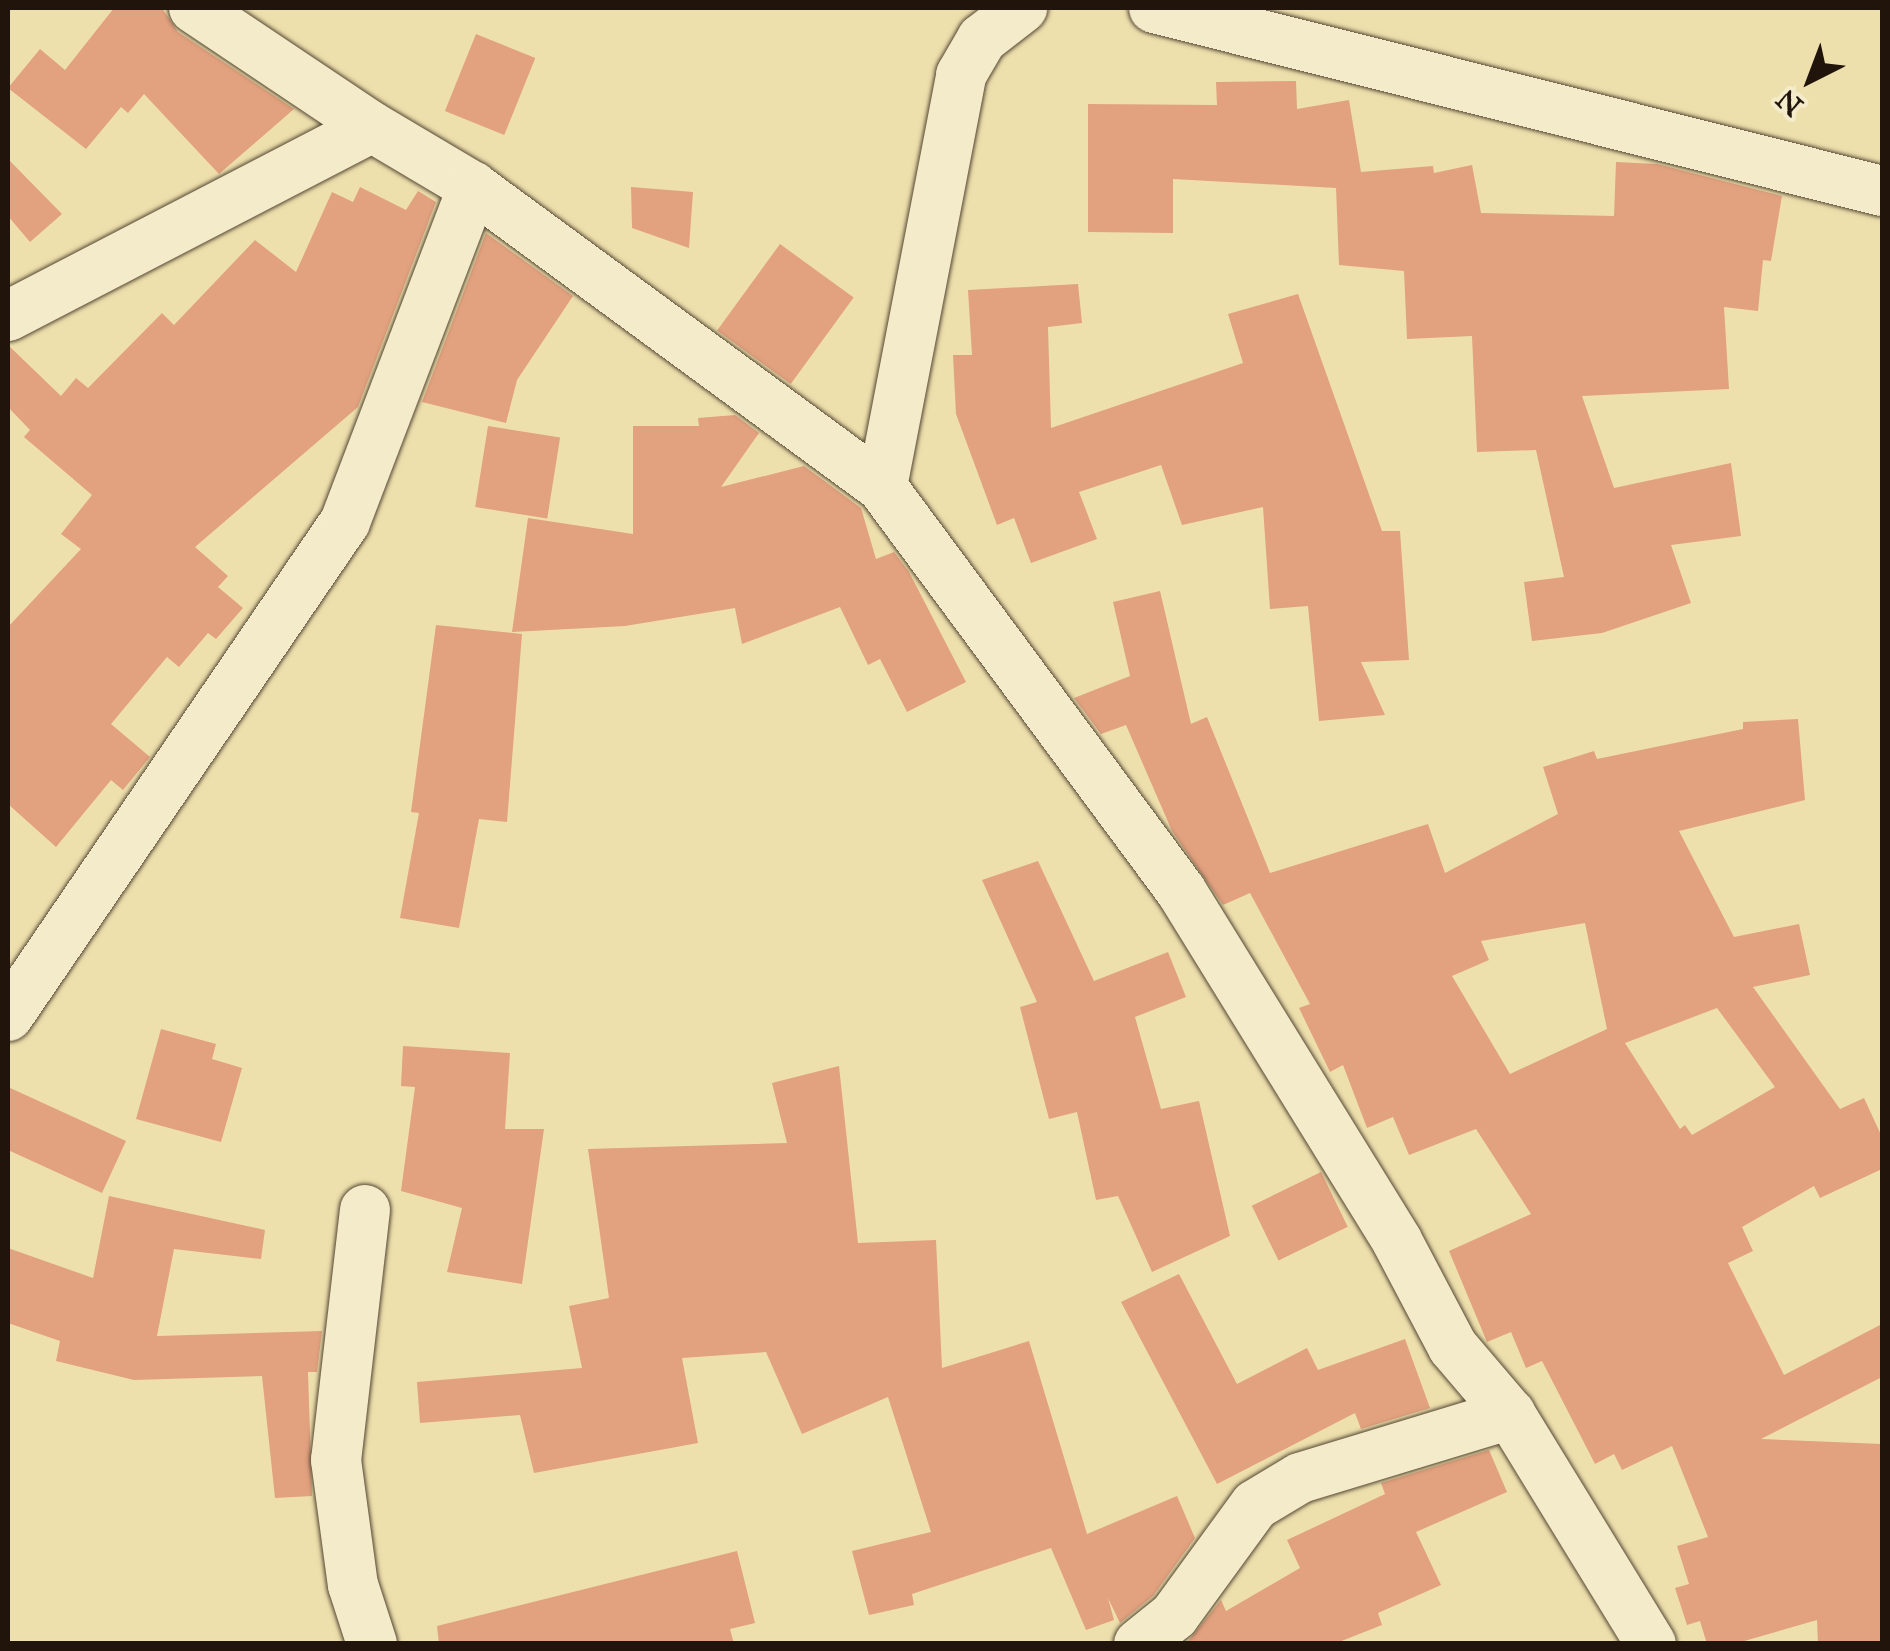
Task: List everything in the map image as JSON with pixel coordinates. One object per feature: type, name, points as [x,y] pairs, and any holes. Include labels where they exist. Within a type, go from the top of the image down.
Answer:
[{"type":"street","points":[[194,8],[372,126],[473,186],[882,487],[1181,891],[1397,1241],[1453,1347],[1510,1414],[1652,1644]]},
{"type":"street","points":[[882,487],[961,75],[982,39],[1022,8]]},
{"type":"street","points":[[1154,8],[1882,191]]},
{"type":"street","points":[[8,316],[372,126]]},
{"type":"street","points":[[8,1016],[345,522],[473,186]]},
{"type":"street","points":[[365,1210],[336,1460],[352,1585],[372,1644]]},
{"type":"street","points":[[1139,1644],[1174,1616],[1255,1505],[1300,1478],[1510,1414]]},
{"type":"building","points":[[114,8],[162,8],[178,32],[294,109],[219,174],[144,94],[128,113],[121,107],[86,149],[8,88],[40,49],[65,70]]},
{"type":"building","points":[[476,34],[535,58],[504,135],[445,111]]},
{"type":"building","points":[[1296,81],[1297,109],[1349,100],[1361,172],[1433,166],[1434,173],[1472,165],[1481,213],[1614,216],[1616,162],[1657,164],[1782,196],[1771,261],[1763,260],[1758,311],[1724,307],[1729,389],[1582,396],[1614,488],[1731,463],[1741,536],[1671,545],[1691,603],[1602,633],[1532,641],[1524,582],[1564,577],[1536,450],[1477,452],[1472,336],[1407,339],[1404,271],[1339,265],[1336,188],[1173,179],[1173,233],[1088,232],[1088,104],[1217,105],[1216,82]]},
{"type":"building","points":[[8,159],[62,214],[30,242],[8,216]]},
{"type":"building","points":[[360,187],[406,210],[418,191],[436,202],[358,407],[195,547],[228,576],[218,587],[243,608],[216,639],[208,633],[179,667],[167,657],[111,724],[150,757],[123,790],[111,780],[56,847],[8,804],[8,627],[81,549],[61,534],[92,495],[24,437],[30,430],[8,407],[8,345],[61,396],[76,378],[88,388],[162,313],[174,325],[255,240],[296,272],[332,192],[353,202]]},
{"type":"building","points":[[631,187],[693,192],[689,248],[632,228]]},
{"type":"building","points":[[486,233],[573,296],[517,380],[506,423],[422,402]]},
{"type":"building","points":[[780,244],[854,297],[791,384],[717,331]]},
{"type":"building","points":[[1078,284],[1082,323],[1048,327],[1051,428],[1243,363],[1228,314],[1298,294],[1382,531],[1400,531],[1409,660],[1361,662],[1385,715],[1319,721],[1308,606],[1270,609],[1263,507],[1182,525],[1161,465],[1079,492],[1097,539],[1031,563],[1014,518],[997,525],[956,414],[953,355],[972,355],[968,290]]},
{"type":"building","points":[[735,415],[759,433],[721,487],[804,466],[861,508],[876,559],[894,552],[909,572],[966,682],[907,712],[880,659],[868,665],[840,607],[742,644],[735,608],[625,626],[512,632],[528,518],[633,534],[633,426],[699,426],[698,418]]},
{"type":"building","points":[[488,426],[560,437],[547,518],[475,507]]},
{"type":"building","points":[[1160,591],[1191,724],[1207,717],[1270,873],[1428,824],[1445,873],[1558,814],[1543,767],[1594,751],[1597,759],[1743,729],[1743,722],[1798,719],[1805,800],[1679,831],[1734,937],[1799,924],[1810,975],[1753,987],[1840,1109],[1864,1098],[1882,1137],[1882,1169],[1820,1198],[1814,1186],[1742,1227],[1753,1251],[1728,1263],[1784,1375],[1882,1324],[1882,1377],[1761,1439],[1882,1444],[1882,1644],[1818,1644],[1817,1620],[1734,1644],[1707,1644],[1700,1621],[1687,1625],[1675,1588],[1689,1584],[1677,1546],[1708,1537],[1672,1446],[1622,1470],[1614,1454],[1595,1464],[1542,1361],[1526,1368],[1511,1332],[1487,1342],[1449,1251],[1531,1214],[1476,1129],[1409,1155],[1393,1117],[1367,1128],[1343,1065],[1330,1072],[1299,1008],[1310,1004],[1250,893],[1223,905],[1172,831],[1126,725],[1101,734],[1074,698],[1130,676],[1113,602]],"holes":[[[1585,923],[1607,1029],[1510,1074],[1452,976],[1489,960],[1481,941]],[[1717,1008],[1775,1087],[1692,1135],[1685,1125],[1680,1129],[1625,1043]]]},
{"type":"building","points":[[436,625],[522,634],[507,822],[479,819],[459,928],[400,918],[419,813],[411,812]]},
{"type":"building","points":[[1038,861],[1094,981],[1168,952],[1186,997],[1135,1017],[1161,1109],[1199,1101],[1230,1236],[1152,1272],[1118,1196],[1096,1200],[1077,1112],[1049,1119],[1020,1007],[1037,1002],[982,880]]},
{"type":"building","points":[[161,1029],[216,1044],[212,1059],[242,1068],[221,1142],[136,1119]]},
{"type":"building","points":[[403,1046],[510,1053],[505,1129],[544,1129],[522,1284],[447,1272],[462,1208],[401,1191],[415,1087],[401,1086]]},
{"type":"building","points":[[839,1066],[858,1243],[936,1240],[942,1368],[1029,1341],[1087,1534],[1177,1496],[1195,1538],[1153,1596],[1120,1623],[1108,1598],[1114,1620],[1086,1630],[1051,1548],[912,1594],[914,1605],[869,1615],[852,1551],[931,1532],[888,1397],[802,1434],[766,1352],[682,1358],[698,1443],[534,1473],[520,1415],[420,1423],[417,1382],[582,1368],[569,1306],[609,1298],[588,1149],[787,1143],[772,1083]]},
{"type":"building","points":[[8,1087],[126,1141],[102,1193],[8,1150]]},
{"type":"building","points":[[1321,1172],[1348,1227],[1279,1261],[1252,1206]]},
{"type":"building","points":[[109,1196],[265,1230],[261,1259],[174,1249],[157,1336],[322,1331],[317,1372],[308,1372],[312,1496],[275,1498],[262,1376],[134,1380],[56,1361],[60,1341],[8,1323],[8,1248],[93,1278]]},
{"type":"building","points":[[1179,1274],[1237,1384],[1307,1348],[1318,1370],[1405,1339],[1430,1408],[1361,1429],[1355,1413],[1217,1484],[1121,1302]]},
{"type":"building","points":[[1489,1450],[1507,1492],[1416,1532],[1441,1585],[1378,1613],[1382,1625],[1334,1644],[1186,1644],[1221,1600],[1226,1611],[1300,1568],[1287,1540],[1385,1494],[1381,1483]]},
{"type":"building","points":[[737,1551],[755,1623],[730,1629],[734,1644],[439,1644],[437,1626]]}]
